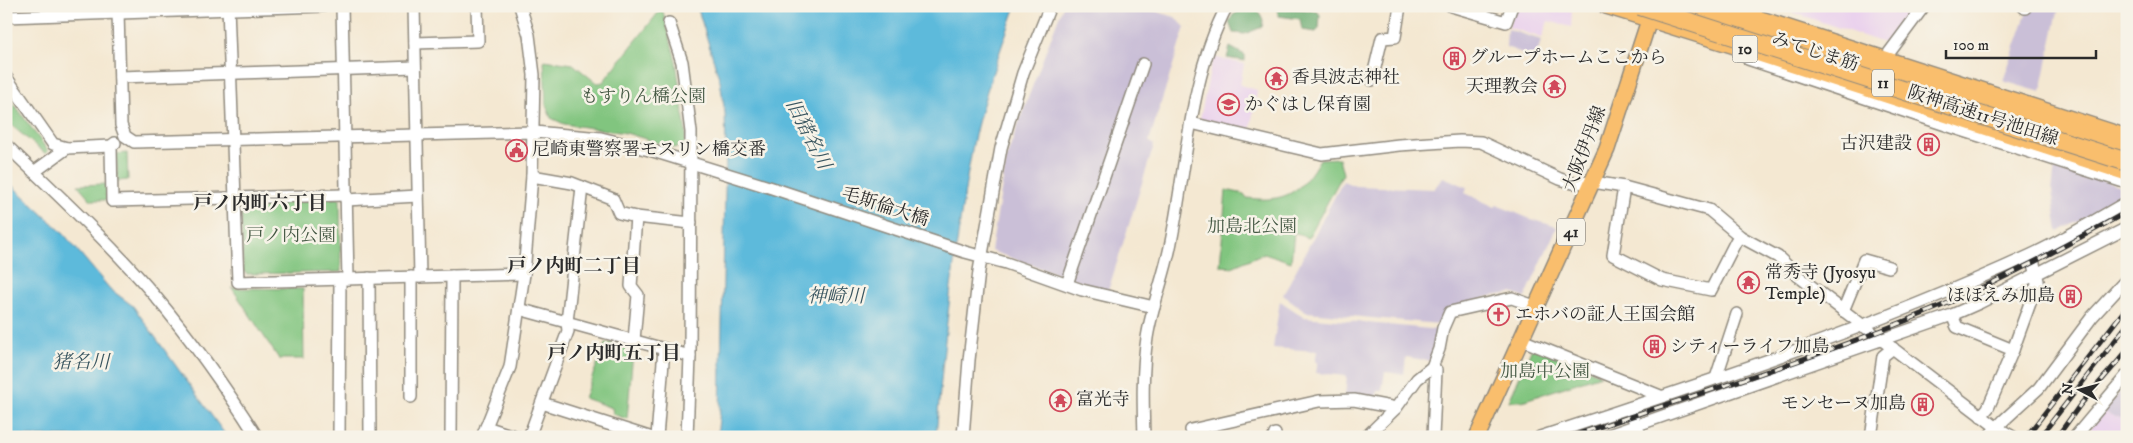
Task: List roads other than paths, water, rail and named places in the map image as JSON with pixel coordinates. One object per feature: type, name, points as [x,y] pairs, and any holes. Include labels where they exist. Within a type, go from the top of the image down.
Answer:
[{"type":"highway","name":"阪神高速11号池田線","points":[[1681,6],[2127,148]]},
{"type":"highway","name":"阪神高速11号池田線","points":[[1648,11],[2127,162]]},
{"type":"main road","name":"みてじま筋","points":[[1606,6],[1648,11],[1738,47],[2127,173]]},
{"type":"main road","name":"みてじま筋","points":[[1720,6],[1742,8],[2127,137]]},
{"type":"main road","name":"大阪伊丹線","points":[[1477,437],[1593,182],[1610,140],[1648,11]]},
{"type":"street","points":[[6,16],[228,7],[323,6]]},
{"type":"street","points":[[339,437],[346,197],[342,6]]},
{"type":"street","points":[[411,397],[418,196],[414,6]]},
{"type":"street","points":[[415,43],[478,41],[477,6]]},
{"type":"street","points":[[517,437],[484,432],[510,367],[524,274],[532,176],[534,65],[529,35],[520,6]]},
{"type":"street","points":[[963,437],[968,360],[980,256],[1001,148],[1023,72],[1050,6]]},
{"type":"street","points":[[1372,80],[1382,38],[1395,38],[1400,6]]},
{"type":"street","points":[[1451,6],[1506,22],[1512,6]]},
{"type":"street","points":[[1924,6],[1891,58],[2127,131]]},
{"type":"street","points":[[228,7],[238,282],[524,274]]},
{"type":"street","points":[[1144,437],[1143,369],[1147,337],[1171,244],[1191,123],[1209,46],[1227,7]]},
{"type":"street","points":[[6,78],[53,144],[68,148],[111,146],[125,136],[120,121],[118,12]]},
{"type":"street","points":[[669,23],[682,62],[691,132],[690,356],[687,437]]},
{"type":"street","points":[[1738,47],[1748,59],[1954,128],[2127,183]]},
{"type":"street","points":[[1067,284],[1143,64]]},
{"type":"street","points":[[120,77],[415,67]]},
{"type":"street","points":[[1191,123],[1322,154],[1399,145],[1460,141],[1481,142],[1560,179],[1573,183],[1593,182],[1624,187],[1708,210],[1741,237],[1778,257],[1798,276],[1981,416],[1992,432],[2013,437]]},
{"type":"street","name":"毛斯倫大橋","points":[[125,136],[130,141],[139,143],[534,132],[589,136],[618,142],[692,164],[1067,284],[1154,307]]},
{"type":"street","points":[[6,145],[86,220],[156,296],[234,401],[257,437]]},
{"type":"street","points":[[111,146],[112,202],[234,198],[418,196]]},
{"type":"street","points":[[34,172],[68,148]]},
{"type":"street","points":[[532,176],[582,187],[613,199],[619,213],[636,217],[690,223]]},
{"type":"street","points":[[529,437],[568,331],[567,322],[582,187]]},
{"type":"street","points":[[1624,187],[1613,256],[1662,280],[1710,290],[1736,241],[1741,237]]},
{"type":"street","points":[[1540,437],[1663,397],[1863,326],[2032,255],[2127,202]]},
{"type":"street","points":[[634,340],[638,295],[631,286],[636,217]]},
{"type":"street","points":[[1603,437],[1952,315],[2127,228]]},
{"type":"street","points":[[1981,416],[1988,408],[2013,350],[2038,281],[2032,255]]},
{"type":"street","points":[[1843,310],[1864,260],[1889,267]]},
{"type":"street","points":[[451,437],[452,276]]},
{"type":"street","points":[[369,278],[370,437]]},
{"type":"street","points":[[1992,432],[2039,388],[2092,317],[2127,279]]},
{"type":"street","points":[[1366,437],[1396,408],[1417,379],[1432,367],[1439,349],[1443,328],[1450,312],[1512,298],[1537,306]]},
{"type":"street","points":[[519,309],[690,356]]},
{"type":"street","points":[[1716,378],[1737,314]]},
{"type":"street","points":[[1952,315],[1957,327],[2013,350]]},
{"type":"street","points":[[1522,340],[1663,397]]},
{"type":"street","points":[[1871,437],[1883,356],[1893,348]]},
{"type":"street","points":[[657,437],[664,349]]},
{"type":"street","points":[[1432,367],[1436,370],[1433,437]]},
{"type":"street","points":[[2075,437],[2127,375]]},
{"type":"street","points":[[1191,430],[1319,401],[1354,400],[1396,408]]},
{"type":"street","points":[[542,403],[650,437]]},
{"type":"street","points":[[1629,408],[1640,437]]},
{"type":"water","points":[[697,6],[733,6],[736,10],[742,11],[755,6],[1016,6],[987,92],[973,144],[951,290],[936,437],[717,437],[720,410],[726,150],[725,113],[720,81]]},
{"type":"water","name":"猪名川","points":[[6,180],[63,233],[110,289],[133,306],[227,437],[6,436]]},
{"type":"railway","points":[[1569,437],[1764,373],[1908,320],[1999,280],[2127,212]]},
{"type":"railway","points":[[2026,437],[2127,307]]},
{"type":"railway","points":[[2040,437],[2127,325]]},
{"type":"railway","points":[[2057,437],[2080,405],[2127,351]]},
{"type":"place","name":"グループホームここから","points":[[1454,58]]},
{"type":"place","name":"香具波志神社","points":[[1276,78]]},
{"type":"place","name":"天理教会","points":[[1554,87]]},
{"type":"place","name":"かぐはし保育園","points":[[1229,105]]},
{"type":"place","name":"古沢建設","points":[[1928,144]]},
{"type":"place","name":"尼崎東警察署モスリン橋交番","points":[[516,150]]},
{"type":"place","name":"常秀寺 (Jyosyu Temple)","points":[[1749,283]]},
{"type":"place","name":"ほほえみ加島","points":[[2071,296]]},
{"type":"place","name":"エホバの証人王国会館","points":[[1499,315]]},
{"type":"place","name":"シティーライフ加島","points":[[1654,347]]},
{"type":"place","name":"富光寺","points":[[1060,400]]},
{"type":"place","name":"モンセーヌ加島","points":[[1922,404]]},
{"type":"district","name":"戸ノ内町六丁目","points":[[260,203]]},
{"type":"district","name":"戸ノ内町二丁目","points":[[574,266]]},
{"type":"district","name":"戸ノ内町五丁目","points":[[614,353]]},
{"type":"park label","name":"もすりん橋公園","points":[[643,97]]},
{"type":"park label","name":"加島北公園","points":[[1252,227]]},
{"type":"park label","name":"戸ノ内公園","points":[[291,236]]},
{"type":"park label","name":"加島中公園","points":[[1545,372]]},
{"type":"water label","name":"旧猪名川","points":[[808,134]]},
{"type":"water label","name":"神崎川","points":[[836,296]]}]
